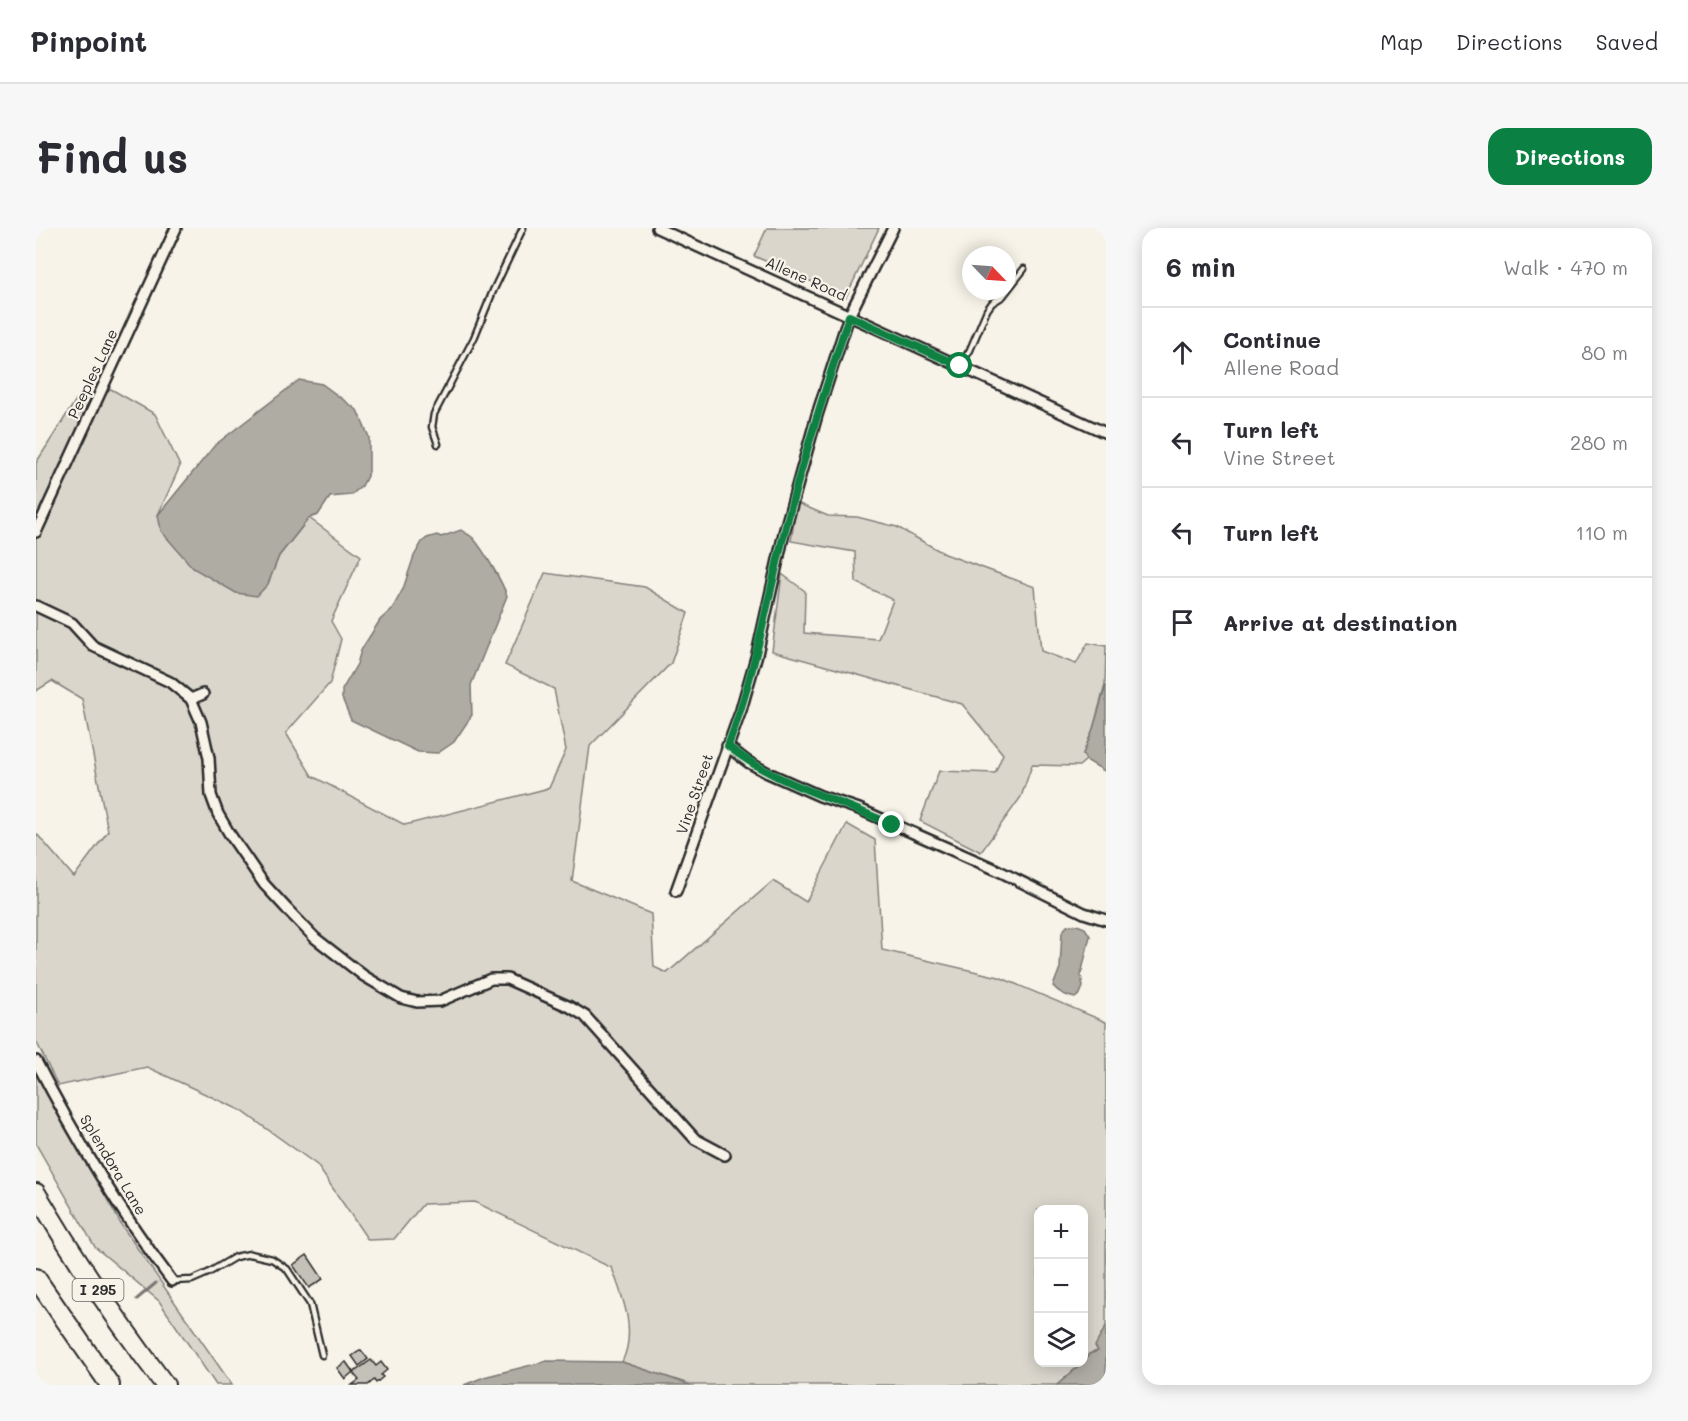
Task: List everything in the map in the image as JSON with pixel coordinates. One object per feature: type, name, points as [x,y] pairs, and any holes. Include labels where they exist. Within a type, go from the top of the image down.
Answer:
[{"type":"highway","name":"I 295","points":[[36,1193],[77,1259],[165,1385]]},
{"type":"highway","name":"I 295","points":[[36,1278],[110,1385]]},
{"type":"street","name":"Peeples Lane","points":[[36,532],[176,228]]},
{"type":"street","name":"Allene Road","points":[[657,228],[1106,433]]},
{"type":"street","name":"Vine Street","points":[[676,891],[741,710],[757,654],[784,533],[849,316],[893,228]]},
{"type":"street","points":[[36,606],[72,623],[93,646],[170,682],[190,699],[203,731],[210,758],[211,795],[218,814],[264,884],[315,938],[364,976],[401,998],[417,1002],[440,1001],[491,979],[507,979],[570,1007],[585,1016],[695,1139],[725,1155]]},
{"type":"street","points":[[190,699],[203,694]]},
{"type":"street","points":[[728,746],[748,762],[768,773],[820,796],[859,809],[997,870],[1084,913],[1106,920]]},
{"type":"street","name":"Splendora Lane","points":[[36,1061],[51,1091],[135,1232],[172,1281]]},
{"type":"lane","points":[[438,444],[432,427],[435,414],[474,338],[523,228]]},
{"type":"lane","points":[[960,366],[970,350],[987,310],[992,303],[1003,296],[1024,268]]},
{"type":"lane","points":[[172,1281],[192,1280],[235,1257],[250,1254],[272,1259],[287,1269],[310,1304],[322,1355]]},
{"type":"shaded area","points":[[767,228],[879,228],[846,297],[754,256]]},
{"type":"shaded area","points":[[299,380],[322,384],[357,410],[369,437],[369,472],[362,486],[351,495],[330,497],[318,515],[309,518],[279,556],[268,584],[257,596],[236,593],[193,568],[161,531],[158,515],[215,445]]},
{"type":"shaded area","points":[[111,389],[155,414],[180,466],[158,515],[268,583],[279,556],[309,518],[361,556],[331,621],[341,639],[330,683],[286,733],[312,776],[405,825],[549,788],[566,750],[554,689],[505,665],[545,573],[645,587],[688,613],[671,663],[590,746],[572,881],[651,914],[654,967],[667,973],[773,881],[806,902],[847,824],[875,840],[882,950],[999,977],[1106,1022],[1106,1326],[1096,1346],[1098,1351],[1088,1355],[1088,1205],[1034,1205],[1034,1367],[1077,1367],[1057,1385],[691,1385],[622,1362],[628,1338],[627,1315],[612,1268],[475,1202],[423,1204],[394,1239],[368,1240],[317,1165],[242,1111],[147,1067],[58,1086],[36,1041],[36,833],[74,877],[108,831],[82,699],[52,681],[36,691],[36,463],[76,400]]},
{"type":"shaded area","points":[[797,503],[828,516],[857,517],[897,527],[945,554],[1035,587],[1041,651],[1076,664],[1088,643],[1106,646],[1105,685],[1093,729],[1083,754],[1086,760],[1079,766],[1032,765],[1021,797],[981,852],[920,821],[939,771],[995,773],[1003,754],[962,704],[772,651],[782,574],[805,591],[804,633],[878,639],[893,600],[856,582],[855,552],[791,541]]},
{"type":"shaded area","points":[[461,530],[473,538],[482,550],[507,596],[471,685],[472,715],[454,742],[438,753],[418,752],[351,720],[342,698],[342,690],[357,664],[361,650],[380,620],[392,609],[403,589],[414,556],[422,542],[427,538],[437,535],[441,537]]},
{"type":"shaded area","points":[[1106,685],[1106,772],[1086,760],[1083,754]]},
{"type":"shaded area","points":[[1077,925],[1085,928],[1090,936],[1081,975],[1083,987],[1075,998],[1063,994],[1053,986],[1060,968],[1062,932],[1067,926]]},
{"type":"shaded area","points":[[36,1068],[122,1226],[232,1385],[216,1385],[159,1301],[95,1247],[36,1144]]},
{"type":"shaded area","points":[[1106,1326],[1106,1385],[1057,1385],[1078,1367],[1088,1367],[1088,1356],[1098,1351],[1095,1346]]},
{"type":"shaded area","points":[[547,1361],[622,1362],[691,1385],[464,1385],[484,1377]]},
{"type":"building","points":[[307,1255],[323,1279],[309,1288],[293,1265]]},
{"type":"building","points":[[361,1350],[368,1359],[359,1366],[352,1356]]},
{"type":"building","points":[[371,1360],[376,1366],[381,1362],[387,1370],[381,1375],[383,1377],[376,1383],[374,1380],[368,1385],[352,1385],[359,1380],[353,1373]]},
{"type":"building","points":[[346,1362],[353,1372],[345,1379],[337,1368]]},
{"type":"waterway","points":[[137,1299],[156,1283]]},
{"type":"route","points":[[892,825],[859,809],[820,796],[768,773],[748,762],[728,746],[757,654],[784,533],[849,316],[960,366]]}]
